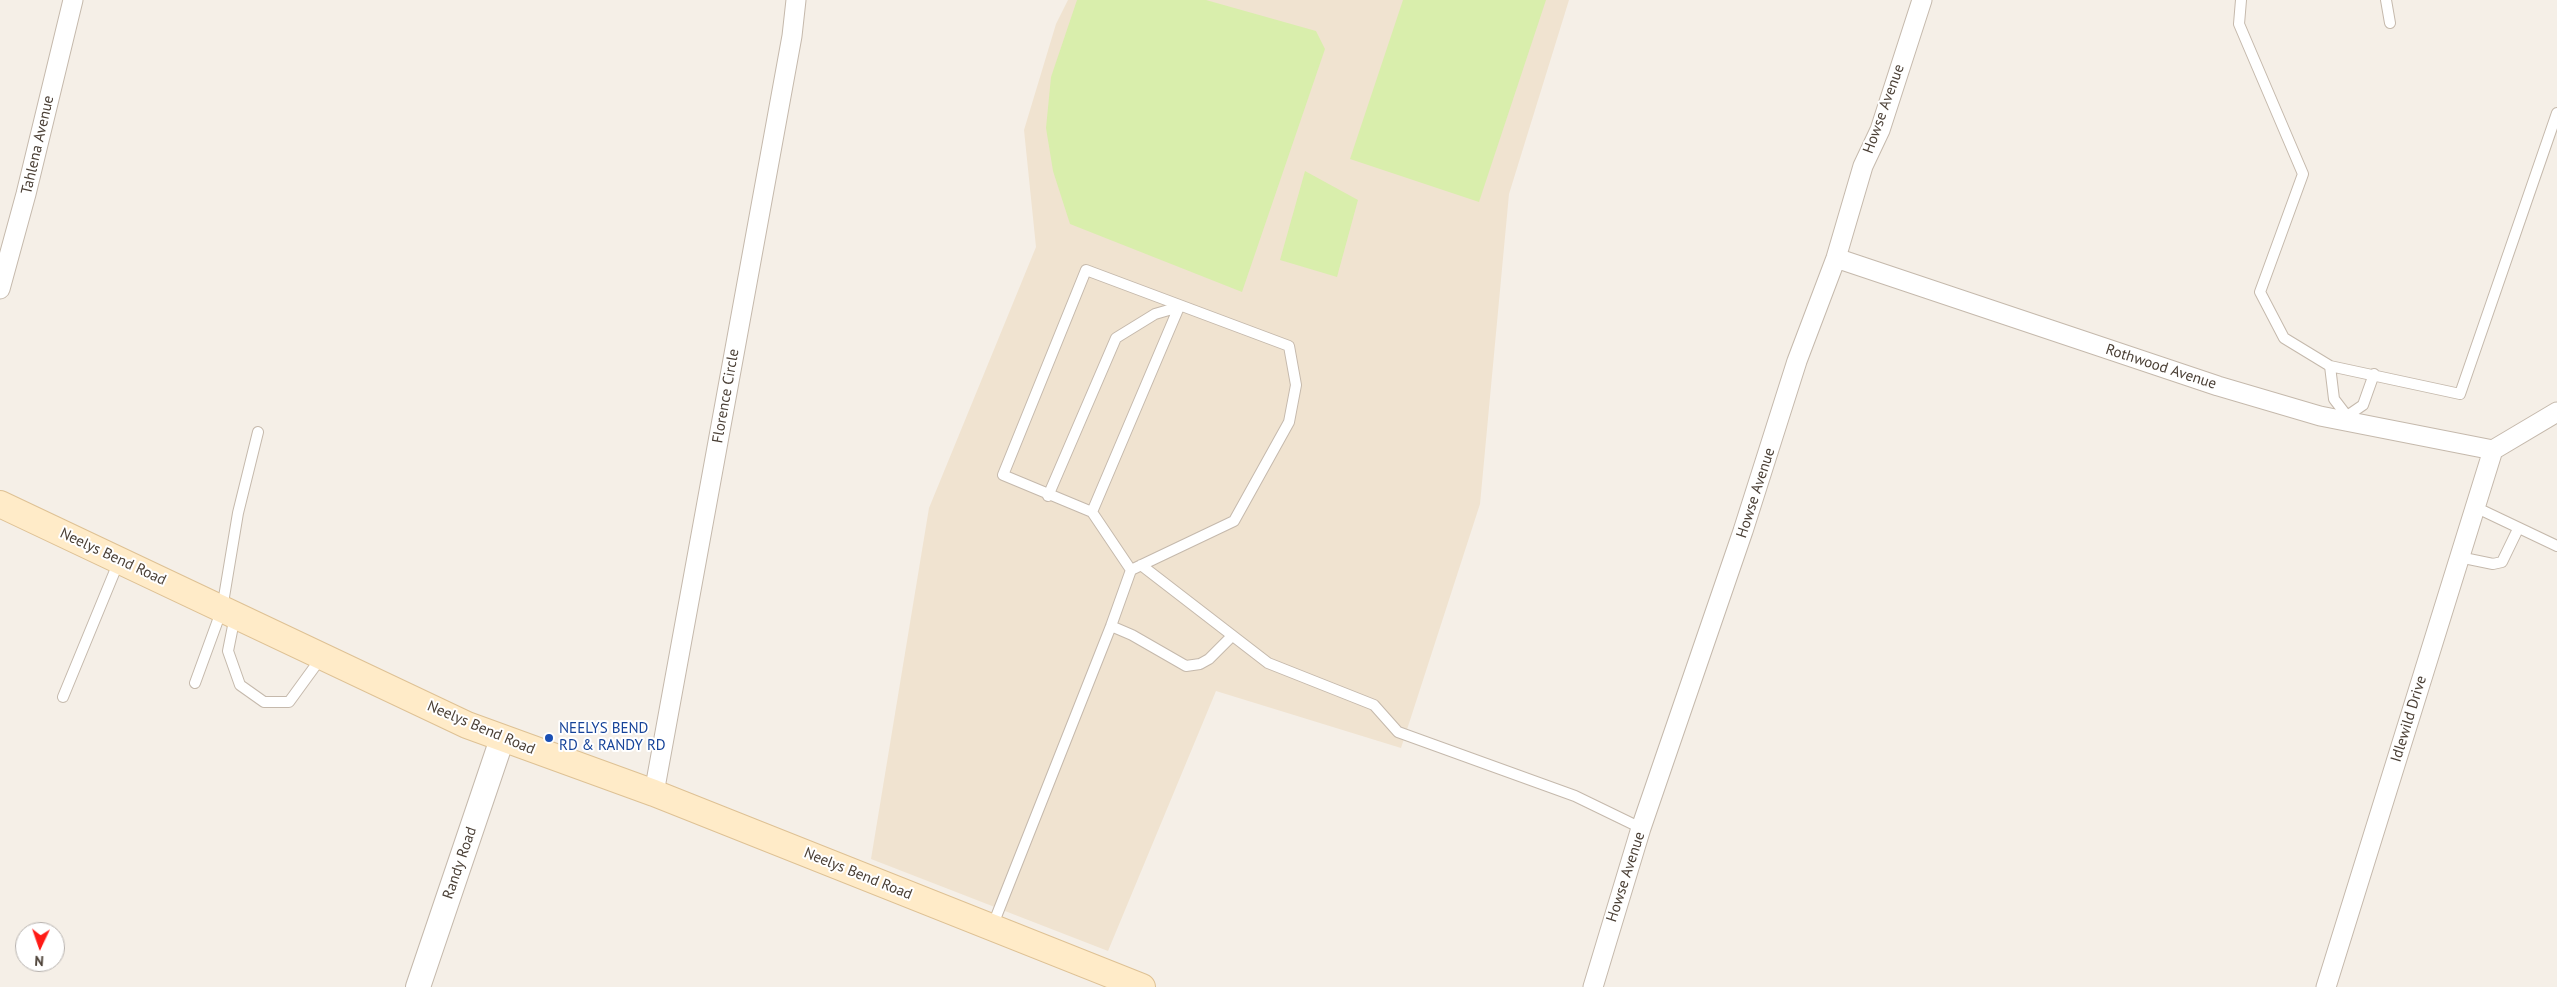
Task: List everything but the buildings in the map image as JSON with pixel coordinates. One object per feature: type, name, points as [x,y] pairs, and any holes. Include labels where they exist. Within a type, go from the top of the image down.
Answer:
[{"type":"main road","name":"Neelys Bend Road","points":[[0,504],[502,739],[654,792],[1142,987]]},
{"type":"street","name":"Tahlena Avenue","points":[[0,289],[24,203],[73,0]]},
{"type":"street","name":"Florence Circle","points":[[654,792],[792,36],[796,0]]},
{"type":"street","name":"Howse Avenue","points":[[1592,987],[1641,828],[1743,531],[1797,361],[1836,258],[1863,166],[1880,130],[1922,0]]},
{"type":"street","name":"Rothwood Avenue","points":[[1836,258],[2218,386],[2348,420],[2493,450]]},
{"type":"street","points":[[2493,450],[2557,412]]},
{"type":"street","name":"Idlewild Drive","points":[[2326,987],[2493,450]]},
{"type":"street","name":"Randy Road","points":[[418,987],[502,739]]},
{"type":"lane","points":[[2241,0],[2239,24],[2303,174],[2260,292],[2284,338],[2330,366],[2460,394],[2557,113]]},
{"type":"lane","points":[[2386,0],[2390,23]]},
{"type":"lane","points":[[992,927],[1111,626],[1131,570],[1234,521],[1289,422],[1296,385],[1289,346],[1179,307],[1086,270],[1003,475],[1048,496],[1092,512],[1131,570]]},
{"type":"lane","points":[[1048,496],[1116,338],[1155,314],[1179,307]]},
{"type":"lane","points":[[1092,512],[1179,307]]},
{"type":"lane","points":[[2330,366],[2334,399],[2348,420],[2363,405],[2374,374]]},
{"type":"lane","points":[[258,432],[238,513],[228,612],[228,651],[240,685],[264,702],[288,702],[322,656]]},
{"type":"lane","points":[[2475,507],[2557,546]]},
{"type":"lane","points":[[2459,557],[2493,564],[2502,562],[2518,529]]},
{"type":"lane","points":[[63,697],[119,560]]},
{"type":"lane","points":[[1141,565],[1268,663],[1374,705],[1398,732],[1575,796],[1641,828]]},
{"type":"lane","points":[[195,683],[228,612]]},
{"type":"lane","points":[[1111,626],[1132,635],[1186,666],[1200,664],[1209,659],[1232,636]]},
{"type":"shaded area","points":[[1068,0],[1569,0],[1509,194],[1480,504],[1401,748],[1216,691],[1108,951],[871,859],[929,508],[1036,247],[1024,130],[1056,24]]},
{"type":"green space","points":[[1077,0],[1206,0],[1316,31],[1325,49],[1242,292],[1070,224],[1053,171],[1046,128],[1051,77]]},
{"type":"green space","points":[[1403,0],[1546,0],[1479,202],[1350,159]]},
{"type":"green space","points":[[1305,171],[1358,200],[1337,277],[1280,260]]},
{"type":"place","name":"NEELYS BEND RD & RANDY RD","points":[[549,738]]}]
